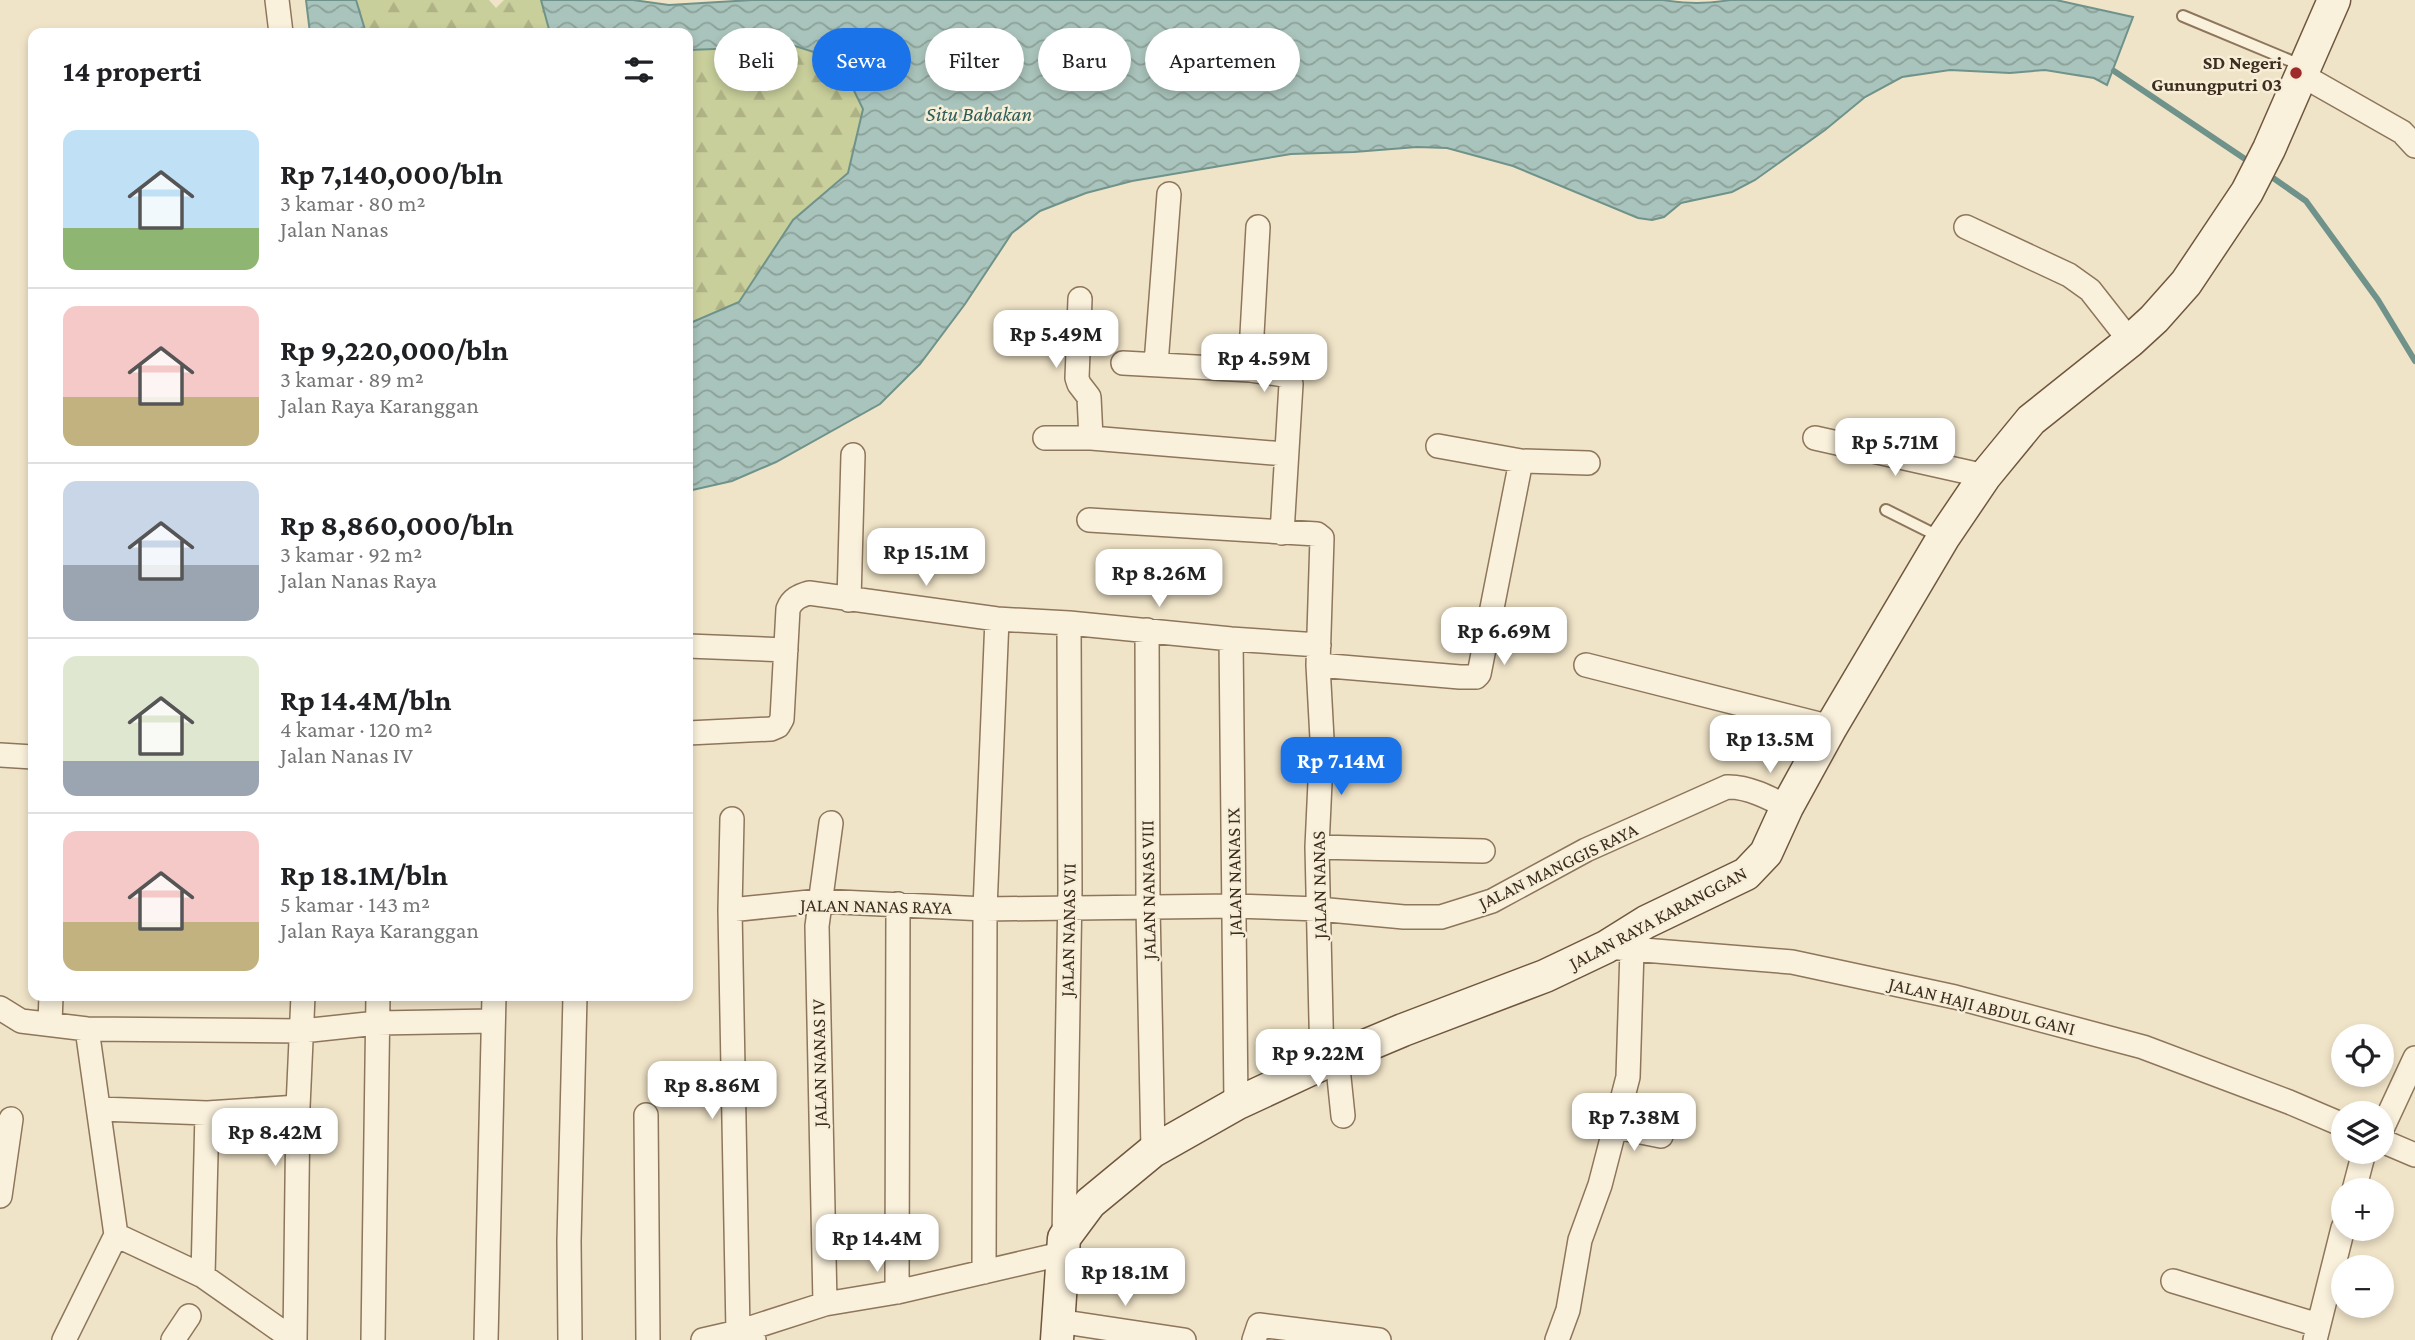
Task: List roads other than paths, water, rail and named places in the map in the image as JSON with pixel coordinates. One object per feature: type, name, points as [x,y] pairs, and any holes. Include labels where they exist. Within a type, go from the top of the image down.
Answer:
[{"type":"street","points":[[277,0],[280,28]]},
{"type":"street","name":"JALAN RAYA KARANGGAN","points":[[1062,1246],[1090,1203],[1153,1151],[1236,1104],[1403,1030],[1619,948],[1646,922],[1746,874],[1766,853],[1787,807],[1831,727],[1942,538],[1985,476],[2031,420],[2130,341],[2186,283],[2247,192],[2269,149],[2334,0]]},
{"type":"street","points":[[2302,70],[2402,132],[2415,146]]},
{"type":"street","points":[[1156,364],[1169,194]]},
{"type":"street","points":[[1250,370],[1258,227]]},
{"type":"street","points":[[1966,227],[2069,275],[2090,290],[2130,341]]},
{"type":"street","points":[[1080,299],[1077,377],[1089,397],[1091,438]]},
{"type":"street","points":[[1089,520],[1282,533],[1291,384],[1289,378],[1250,370],[1123,362]]},
{"type":"street","points":[[1045,438],[1091,438],[1285,454]]},
{"type":"street","points":[[1815,438],[1985,476]]},
{"type":"street","points":[[1438,446],[1521,461],[1588,463]]},
{"type":"street","points":[[849,600],[853,455]]},
{"type":"street","points":[[693,733],[771,729],[778,726],[782,719],[788,609],[796,598],[809,593],[997,620],[1069,623],[1231,639],[1460,677],[1476,677],[1479,674],[1521,461]]},
{"type":"street","name":"JALAN NANAS","points":[[1282,533],[1317,534],[1322,538],[1319,655],[1322,739],[1317,848],[1318,909],[1329,1061],[1343,1116]]},
{"type":"street","points":[[984,1272],[985,909],[997,620]]},
{"type":"street","name":"JALAN NANAS VII","points":[[1062,1246],[1069,908],[1069,623]]},
{"type":"street","name":"JALAN NANAS VIII","points":[[1147,630],[1148,906],[1153,1151]]},
{"type":"street","name":"JALAN NANAS IX","points":[[1231,639],[1236,1104]]},
{"type":"street","points":[[693,646],[786,650]]},
{"type":"street","points":[[1586,665],[1831,727]]},
{"type":"street","points":[[0,755],[28,757]]},
{"type":"street","name":"JALAN MANGGIS RAYA","points":[[1318,909],[1405,917],[1441,917],[1492,901],[1586,849],[1727,787],[1735,786],[1773,799],[1787,807]]},
{"type":"street","points":[[732,819],[730,910],[746,1336]]},
{"type":"street","name":"JALAN NANAS IV","points":[[825,1304],[817,926],[831,823]]},
{"type":"street","points":[[1317,848],[1483,851]]},
{"type":"street","name":"JALAN NANAS RAYA","points":[[730,910],[819,901],[985,909],[1235,906],[1318,909]]},
{"type":"street","points":[[897,1293],[898,904]]},
{"type":"street","points":[[1557,1340],[1568,1310],[1580,1240],[1600,1185],[1628,1077],[1619,948]]},
{"type":"street","name":"JALAN HAJI ABDUL GANI","points":[[1619,948],[1793,962],[1955,996],[2143,1047],[2331,1120]]},
{"type":"street","points":[[50,1023],[51,1001]]},
{"type":"street","points":[[294,1340],[303,1001]]},
{"type":"street","points":[[373,1340],[378,1001]]},
{"type":"street","points":[[486,1340],[494,1001]]},
{"type":"street","points":[[570,1340],[569,1241],[575,1001]]},
{"type":"street","points":[[0,1008],[21,1021],[87,1029],[302,1031],[377,1023],[493,1021]]},
{"type":"street","points":[[64,1340],[116,1235],[87,1029]]},
{"type":"street","points":[[2394,1103],[2415,1058]]},
{"type":"street","points":[[100,1109],[207,1113],[298,1107]]},
{"type":"street","points":[[203,1276],[207,1113]]},
{"type":"street","points":[[646,1115],[649,1340]]},
{"type":"street","points":[[0,1196],[11,1119]]},
{"type":"street","points":[[1616,1127],[1661,1136]]},
{"type":"street","points":[[2394,1146],[2415,1156]]},
{"type":"street","points":[[116,1235],[203,1276],[294,1340]]},
{"type":"street","points":[[2173,1281],[2316,1333],[2340,1241]]},
{"type":"street","points":[[703,1340],[746,1336],[825,1304],[897,1293],[984,1272],[1062,1246],[1058,1330],[1170,1339]]},
{"type":"street","points":[[173,1340],[189,1315]]},
{"type":"street","points":[[1254,1340],[1259,1325],[1379,1340]]},
{"type":"lane","points":[[2183,16],[2302,70]]},
{"type":"lane","points":[[1885,510],[1942,538]]},
{"type":"water","points":[[306,0],[356,0],[364,28],[309,28]]},
{"type":"water","name":"Situ Babakan","points":[[541,0],[633,0],[669,5],[752,0],[1663,0],[1696,3],[1730,0],[2056,0],[2133,17],[2107,85],[2094,78],[2045,70],[2010,73],[1950,70],[1902,77],[1865,97],[1825,130],[1755,180],[1732,192],[1681,203],[1664,217],[1652,220],[1638,218],[1513,166],[1447,148],[1417,147],[1291,154],[1132,181],[1086,193],[1040,211],[1012,233],[965,304],[920,364],[880,404],[776,462],[732,481],[693,490],[693,322],[739,302],[793,220],[848,173],[863,109],[854,91],[911,91],[911,28],[812,28],[812,51],[798,47],[798,28],[714,28],[714,49],[693,50],[693,28],[549,28]]},
{"type":"waterway","points":[[2114,71],[2251,163]]},
{"type":"waterway","points":[[2266,173],[2306,201],[2378,300],[2415,361]]},
{"type":"place","name":"SD Negeri Gunungputri 03","points":[[2296,73]]}]
